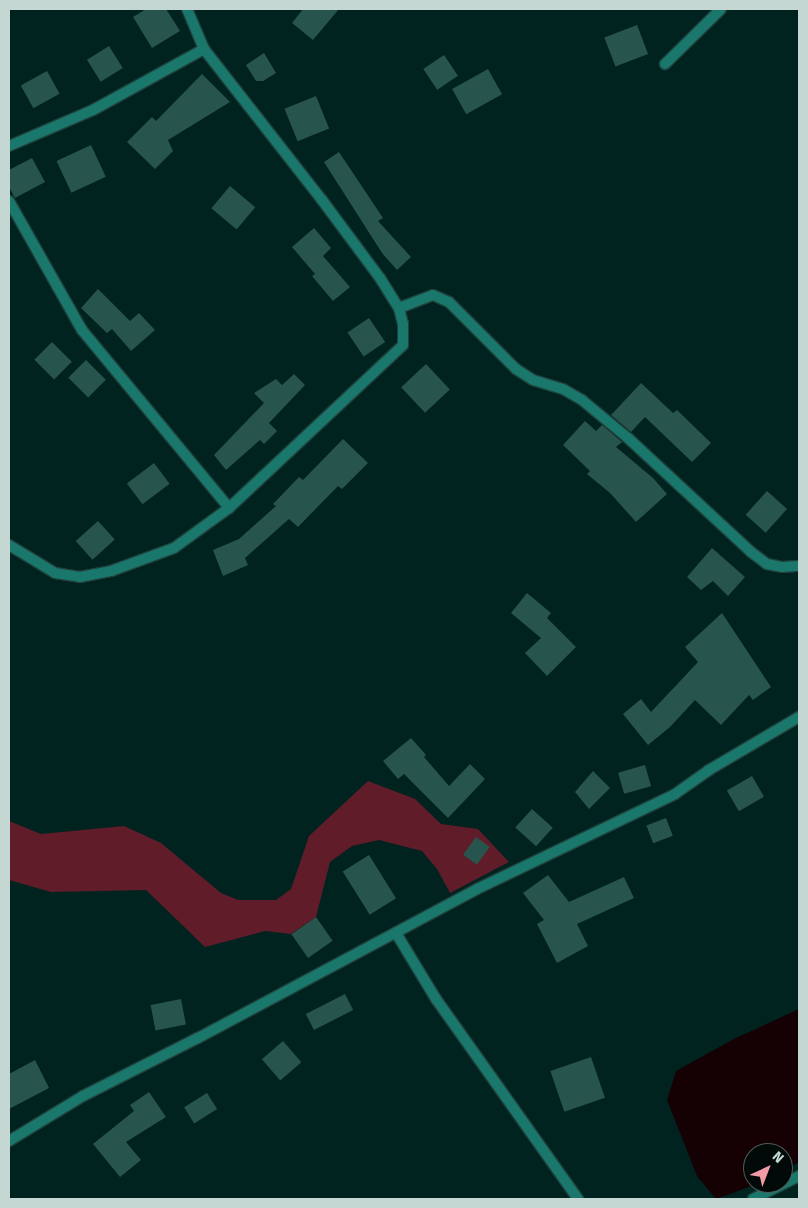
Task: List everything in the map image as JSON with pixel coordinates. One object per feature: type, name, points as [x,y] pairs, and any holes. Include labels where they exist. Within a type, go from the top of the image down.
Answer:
[{"type":"street","points":[[9,545],[55,573],[80,577],[111,571],[174,548],[229,508],[402,345],[403,324],[399,308],[322,200],[204,49],[187,9]]},
{"type":"street","points":[[665,64],[721,9]]},
{"type":"street","points":[[9,146],[93,110],[204,49]]},
{"type":"street","points":[[9,201],[82,330],[229,508]]},
{"type":"street","points":[[399,308],[433,294],[449,302],[516,369],[533,380],[563,389],[582,400],[628,438],[751,552],[767,564],[783,567],[799,566]]},
{"type":"street","points":[[9,1141],[83,1096],[198,1038],[477,889],[675,794],[709,770],[799,717]]},
{"type":"street","points":[[396,932],[436,1000],[578,1199]]},
{"type":"street","points":[[753,1199],[799,1176]]},
{"type":"shaded area","points":[[368,781],[415,799],[441,824],[478,829],[509,862],[450,893],[437,869],[422,851],[379,840],[352,846],[330,862],[316,917],[291,934],[265,931],[205,947],[146,890],[51,892],[9,880],[9,821],[41,834],[124,826],[161,843],[221,893],[238,900],[276,900],[291,889],[309,836]]},
{"type":"shaded area","points":[[799,1009],[799,1162],[793,1165],[793,1143],[743,1143],[743,1189],[716,1199],[697,1176],[667,1100],[676,1071],[734,1039]]},
{"type":"building","points":[[146,9],[166,9],[180,31],[152,48],[133,17]]},
{"type":"building","points":[[303,9],[339,9],[313,40],[292,23]]},
{"type":"building","points":[[637,25],[648,54],[615,66],[604,38]]},
{"type":"building","points":[[109,46],[123,68],[101,82],[87,60]]},
{"type":"building","points":[[264,53],[276,73],[263,81],[256,81],[246,65]]},
{"type":"building","points":[[444,55],[458,76],[437,90],[423,69]]},
{"type":"building","points":[[488,69],[502,94],[466,114],[452,89]]},
{"type":"building","points":[[47,71],[60,94],[33,108],[21,86]]},
{"type":"building","points":[[202,74],[230,102],[168,140],[173,151],[155,169],[127,142],[152,117],[156,121]]},
{"type":"building","points":[[316,96],[329,128],[298,141],[284,109]]},
{"type":"building","points":[[91,145],[106,177],[71,193],[57,161]]},
{"type":"building","points":[[339,152],[383,218],[378,221],[411,257],[397,270],[382,253],[324,162]]},
{"type":"building","points":[[32,158],[45,182],[15,198],[9,187],[9,170]]},
{"type":"building","points":[[230,186],[255,207],[237,229],[211,208]]},
{"type":"building","points":[[314,228],[331,248],[323,256],[350,287],[333,301],[312,276],[315,274],[292,247]]},
{"type":"building","points":[[98,289],[130,321],[139,313],[155,330],[131,351],[112,329],[107,333],[81,308]]},
{"type":"building","points":[[369,318],[385,342],[364,357],[347,333]]},
{"type":"building","points":[[52,342],[72,362],[54,379],[34,360]]},
{"type":"building","points":[[86,360],[106,380],[88,397],[68,378]]},
{"type":"building","points":[[426,364],[450,390],[425,413],[401,387]]},
{"type":"building","points":[[294,374],[305,385],[269,423],[277,431],[264,444],[260,440],[226,470],[214,455],[264,403],[254,393],[276,379],[282,385]]},
{"type":"building","points":[[641,383],[673,413],[677,410],[711,443],[692,462],[645,417],[631,432],[611,415]]},
{"type":"building","points":[[585,421],[596,431],[602,425],[622,442],[616,447],[653,478],[667,494],[636,522],[610,493],[587,474],[590,471],[563,445]]},
{"type":"building","points":[[343,439],[368,463],[342,489],[338,486],[298,527],[289,519],[245,558],[248,565],[223,576],[213,550],[239,539],[276,506],[273,504],[299,477],[303,480]]},
{"type":"building","points":[[154,463],[170,484],[142,504],[127,483]]},
{"type":"building","points":[[767,491],[787,509],[766,533],[746,515]]},
{"type":"building","points":[[98,521],[115,540],[92,560],[76,541]]},
{"type":"building","points":[[712,548],[745,577],[728,596],[713,581],[701,590],[687,577]]},
{"type":"building","points":[[527,593],[551,613],[547,618],[576,647],[547,676],[525,653],[541,638],[511,613]]},
{"type":"building","points":[[722,613],[771,687],[753,700],[749,695],[721,725],[695,700],[670,727],[648,745],[623,714],[641,699],[651,712],[698,662],[685,647]]},
{"type":"building","points":[[411,738],[426,755],[424,757],[449,786],[470,764],[485,779],[448,818],[404,774],[398,779],[383,761]]},
{"type":"building","points":[[645,765],[651,786],[624,794],[618,773]]},
{"type":"building","points":[[593,771],[610,788],[589,809],[575,792]]},
{"type":"building","points":[[752,776],[764,797],[739,811],[727,790]]},
{"type":"building","points":[[532,809],[553,828],[536,846],[515,828]]},
{"type":"building","points":[[666,818],[673,836],[653,843],[646,826]]},
{"type":"building","points":[[476,837],[490,847],[477,865],[463,855]]},
{"type":"building","points":[[369,855],[396,898],[370,915],[343,871]]},
{"type":"building","points":[[548,875],[569,902],[624,877],[634,898],[577,924],[588,946],[557,963],[537,924],[544,920],[523,893]]},
{"type":"building","points":[[316,917],[333,941],[308,958],[291,934]]},
{"type":"building","points":[[345,994],[353,1010],[314,1030],[306,1014]]},
{"type":"building","points":[[181,999],[186,1025],[156,1030],[151,1005]]},
{"type":"building","points":[[283,1041],[301,1062],[280,1081],[262,1059]]},
{"type":"building","points":[[591,1057],[605,1098],[564,1112],[550,1071]]},
{"type":"building","points":[[35,1060],[49,1088],[9,1109],[9,1074]]},
{"type":"building","points":[[149,1092],[166,1117],[126,1142],[141,1160],[120,1177],[93,1144],[134,1111],[130,1105]]},
{"type":"building","points":[[207,1093],[217,1109],[194,1123],[184,1107]]}]
